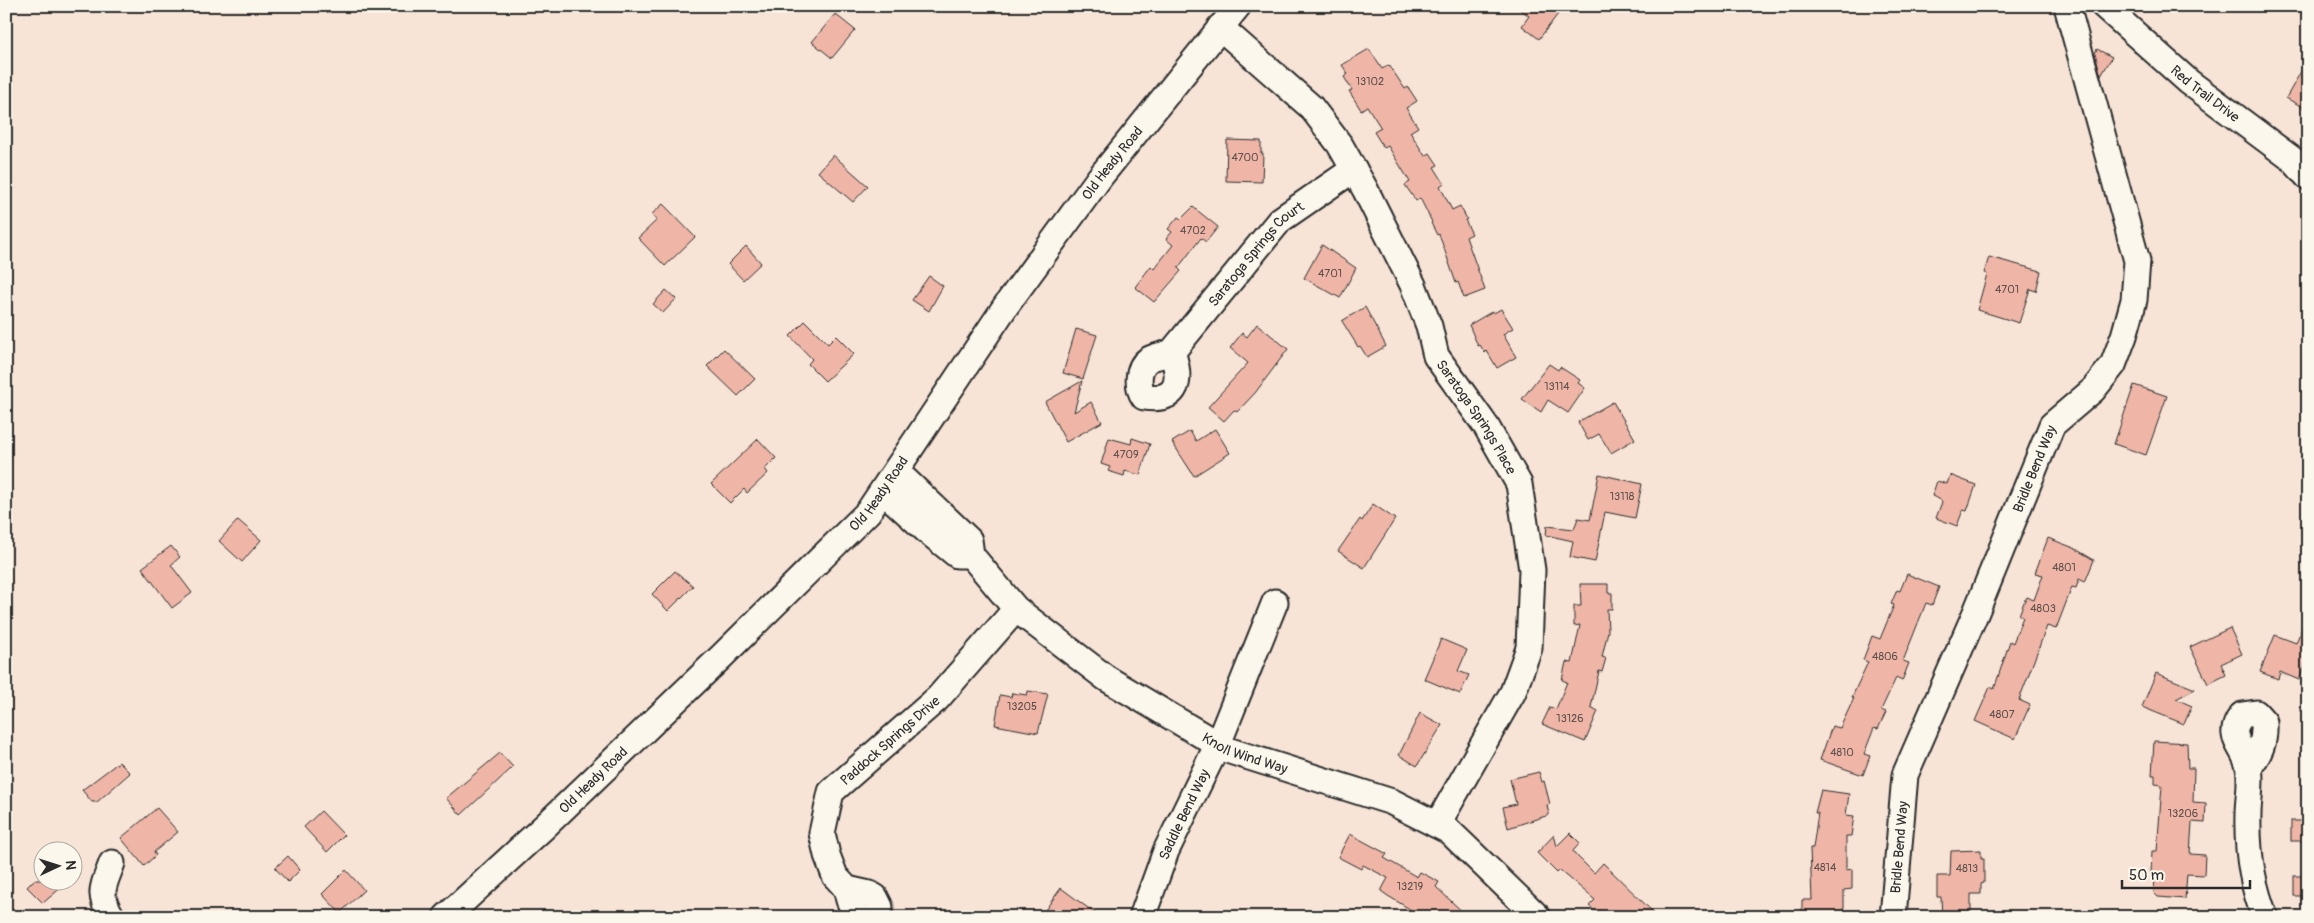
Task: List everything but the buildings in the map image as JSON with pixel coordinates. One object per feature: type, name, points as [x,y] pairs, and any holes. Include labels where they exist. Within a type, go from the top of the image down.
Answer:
[{"type":"street","name":"Old Heady Road","points":[[446,917],[545,826],[868,512],[1005,306],[1100,177],[1238,6]]},
{"type":"street","name":"Bridle Bend Way","points":[[1892,917],[1905,775],[1976,612],[2052,425],[2093,390],[2113,365],[2124,336],[2134,300],[2137,261],[2067,6]]},
{"type":"street","name":"Red Trail Drive","points":[[2104,6],[2188,82],[2292,159],[2308,177]]},
{"type":"street","name":"Saratoga Springs Place","points":[[1220,27],[1311,107],[1340,145],[1413,285],[1430,326],[1436,356],[1486,426],[1519,484],[1532,570],[1529,648],[1513,692],[1437,825]]},
{"type":"street","name":"Saratoga Springs Court","points":[[1172,352],[1280,220],[1354,169]]},
{"type":"street","name":"Knoll Wind Way","points":[[889,481],[969,540],[970,555],[1016,609],[1106,678],[1227,750],[1392,802],[1437,825],[1449,832],[1538,917]]},
{"type":"street","name":"Saddle Bend Way","points":[[1142,917],[1166,852],[1218,744],[1275,602]]},
{"type":"street","name":"Paddock Springs Drive","points":[[857,917],[846,888],[835,876],[827,855],[822,833],[831,792],[938,698],[1016,609]]},
{"type":"street","points":[[2249,768],[2247,850],[2257,897],[2265,917]]},
{"type":"street","points":[[112,863],[103,890],[102,901],[112,917]]},
{"type":"street","points":[[846,888],[874,897],[880,907],[877,917]]}]
